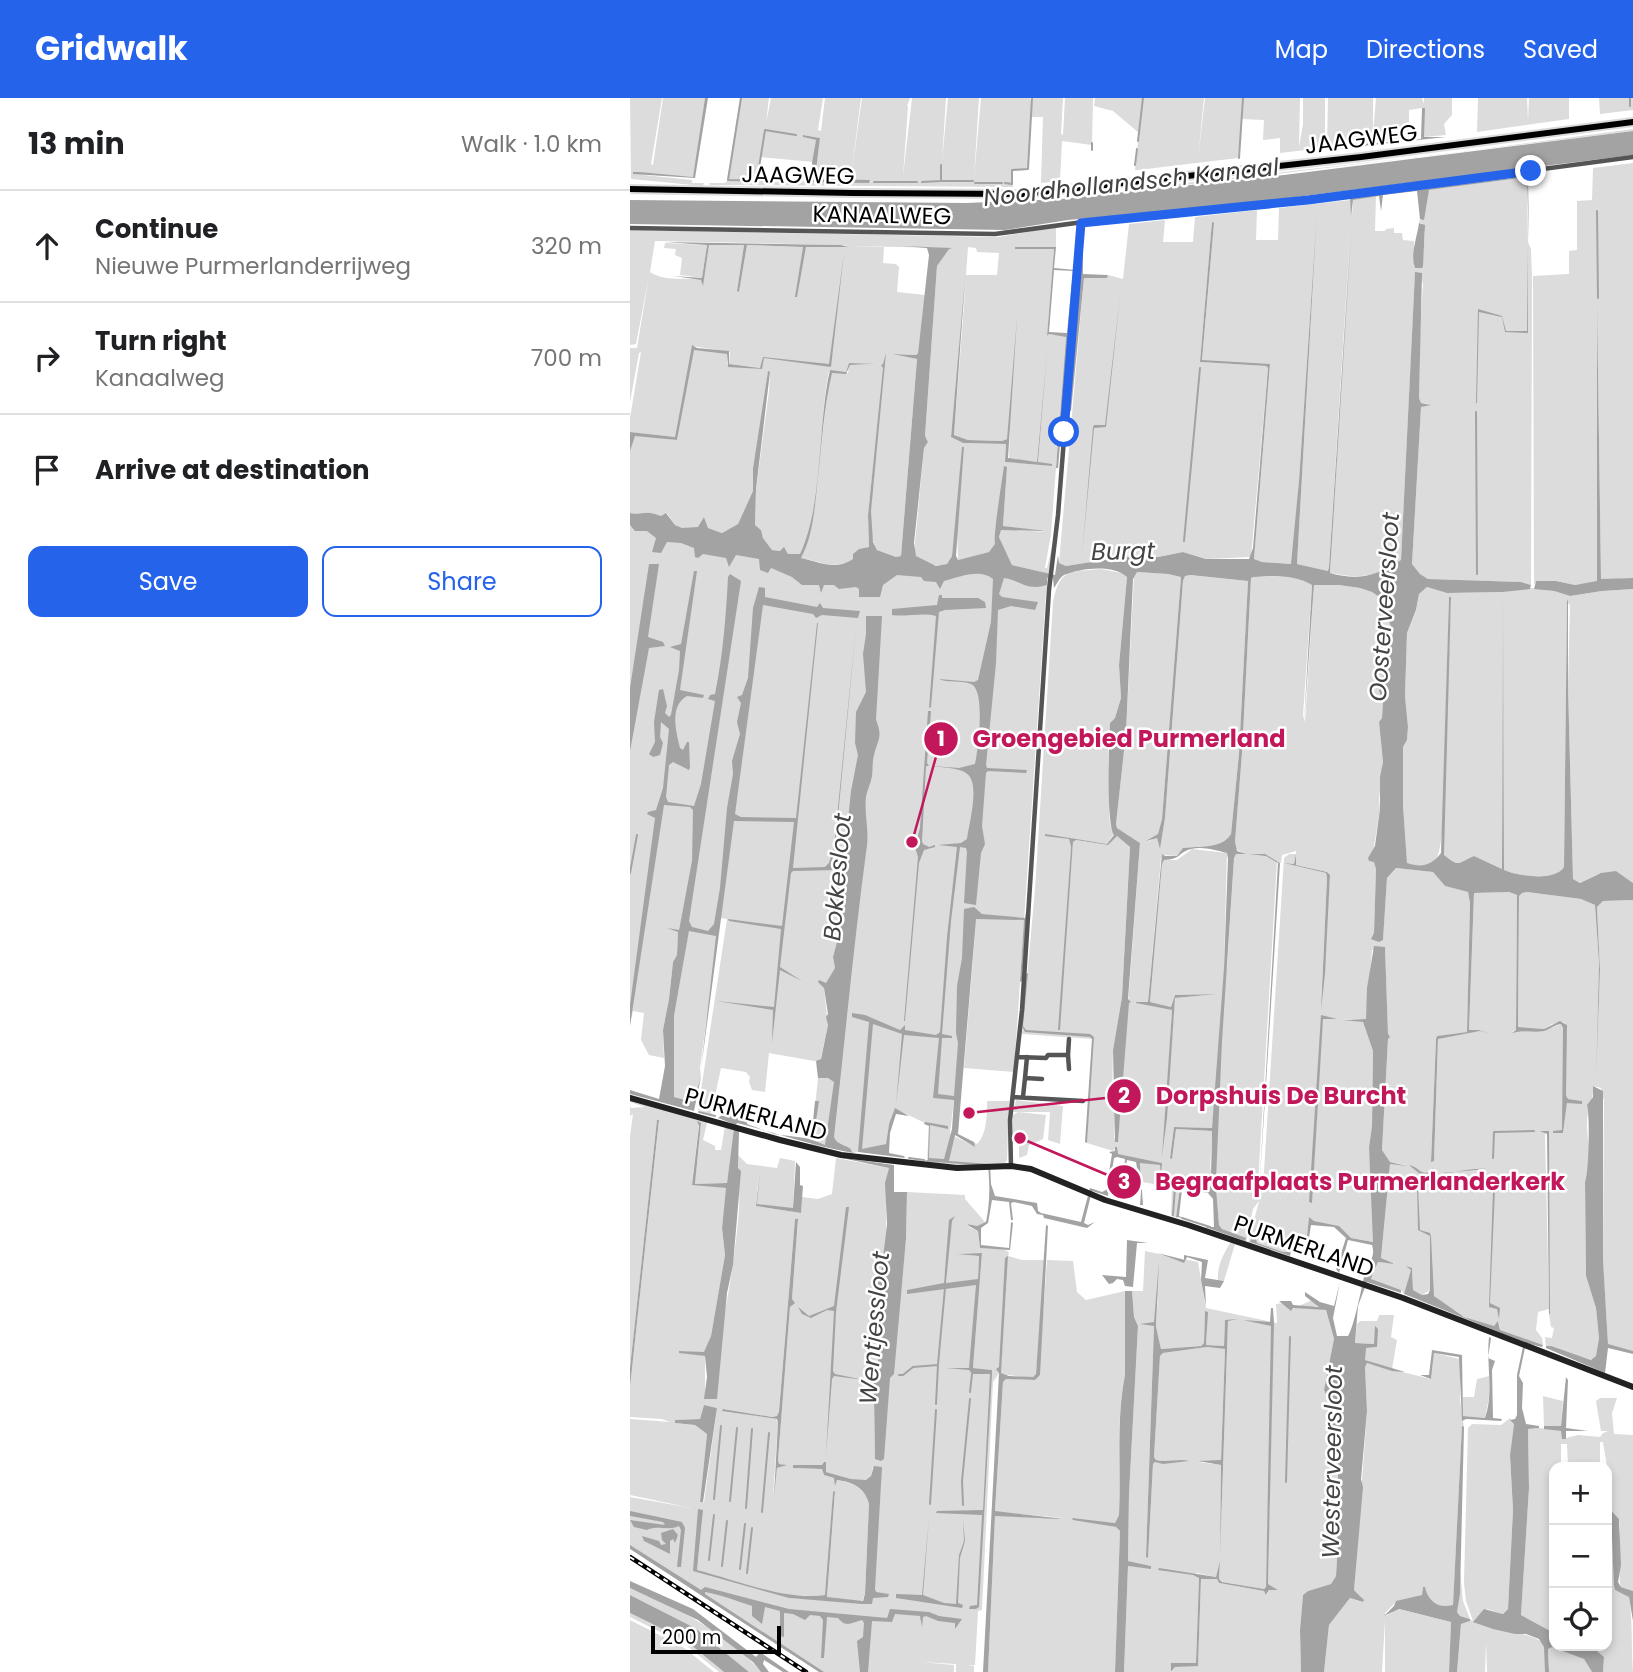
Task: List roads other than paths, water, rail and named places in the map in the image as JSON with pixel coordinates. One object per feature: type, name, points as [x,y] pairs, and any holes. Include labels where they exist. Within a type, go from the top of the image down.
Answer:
[{"type":"main road","name":"JAAGWEG","points":[[630,189],[1022,194],[1402,152],[1633,122]]},
{"type":"street","name":"KANAALWEG","points":[[630,228],[995,234],[1308,200],[1633,157]]},
{"type":"street","points":[[1011,1166],[1009,1129],[1018,1056],[1051,577],[1081,223]]},
{"type":"street","points":[[1069,1039],[1069,1069]]},
{"type":"street","points":[[1018,1056],[1068,1055]]},
{"type":"street","points":[[1023,1097],[1027,1057]]},
{"type":"street","points":[[1025,1078],[1042,1079]]},
{"type":"street","points":[[1013,1097],[1083,1101]]},
{"type":"street","name":"PURMERLAND","points":[[630,1098],[841,1155],[947,1167],[1011,1166],[1031,1169],[1089,1193],[1364,1285],[1633,1387]]},
{"type":"waterway","points":[[741,98],[728,180],[771,181]]},
{"type":"waterway","name":"Noordhollandsch Kanaal","points":[[1005,183],[1012,184],[1012,170],[1028,169],[1032,98]]},
{"type":"waterway","points":[[1138,141],[1143,98]]},
{"type":"waterway","name":"Noordhollandsch Kanaal","points":[[1239,158],[1243,98]]},
{"type":"waterway","points":[[1630,98],[1630,106]]},
{"type":"waterway","points":[[757,180],[765,130],[796,135]]},
{"type":"waterway","points":[[1092,143],[1092,150]]},
{"type":"waterway","name":"Noordhollandsch Kanaal","points":[[1135,165],[1137,149]]},
{"type":"waterway","points":[[922,182],[941,181],[941,165]]},
{"type":"waterway","name":"Noordhollandsch Kanaal","points":[[941,181],[973,181]]},
{"type":"waterway","points":[[874,182],[917,182]]},
{"type":"waterway","name":"Noordhollandsch Kanaal","points":[[975,183],[1002,183]]},
{"type":"waterway","points":[[1597,211],[1598,298]]},
{"type":"waterway","points":[[1184,541],[1200,368]]},
{"type":"waterway","points":[[1476,412],[1477,574]]},
{"type":"waterway","points":[[630,873],[637,835]]},
{"type":"waterway","points":[[699,1112],[715,1116]]},
{"type":"waterway","points":[[1493,1158],[1494,1132],[1534,1131]]},
{"type":"waterway","points":[[909,1158],[924,1160]]},
{"type":"waterway","points":[[1159,1184],[1175,1187],[1173,1215]]},
{"type":"waterway","points":[[1182,1218],[1210,1227]]},
{"type":"waterway","points":[[938,1364],[945,1288]]},
{"type":"waterway","points":[[1286,1482],[1290,1337]]},
{"type":"waterway","points":[[899,1375],[913,1367],[938,1365],[936,1404]]},
{"type":"waterway","points":[[970,1392],[972,1374]]},
{"type":"waterway","points":[[963,1505],[962,1481],[970,1399]]},
{"type":"waterway","points":[[930,1504],[936,1410]]},
{"type":"waterway","points":[[714,1499],[721,1426]]},
{"type":"waterway","points":[[730,1501],[737,1428]]},
{"type":"waterway","points":[[746,1508],[752,1429]]},
{"type":"waterway","points":[[762,1512],[769,1433]]},
{"type":"waterway","points":[[709,1560],[714,1515]]},
{"type":"waterway","points":[[722,1566],[727,1521]]},
{"type":"waterway","points":[[740,1569],[745,1524]]},
{"type":"waterway","points":[[747,1573],[752,1528]]},
{"type":"railway","points":[[630,1557],[806,1672]]},
{"type":"place","name":"Groengebied Purmerland","points":[[912,842]]},
{"type":"place","name":"Dorpshuis De Burcht","points":[[969,1113]]},
{"type":"place","name":"Begraafplaats Purmerlanderkerk","points":[[1020,1138]]},
{"type":"water label","name":"Burgt","points":[[1123,551]]},
{"type":"water label","name":"Oosterveersloot","points":[[1384,607]]},
{"type":"water label","name":"Bokkesloot","points":[[837,877]]},
{"type":"water label","name":"Wentjessloot","points":[[874,1328]]},
{"type":"water label","name":"Westerveersloot","points":[[1332,1462]]}]
